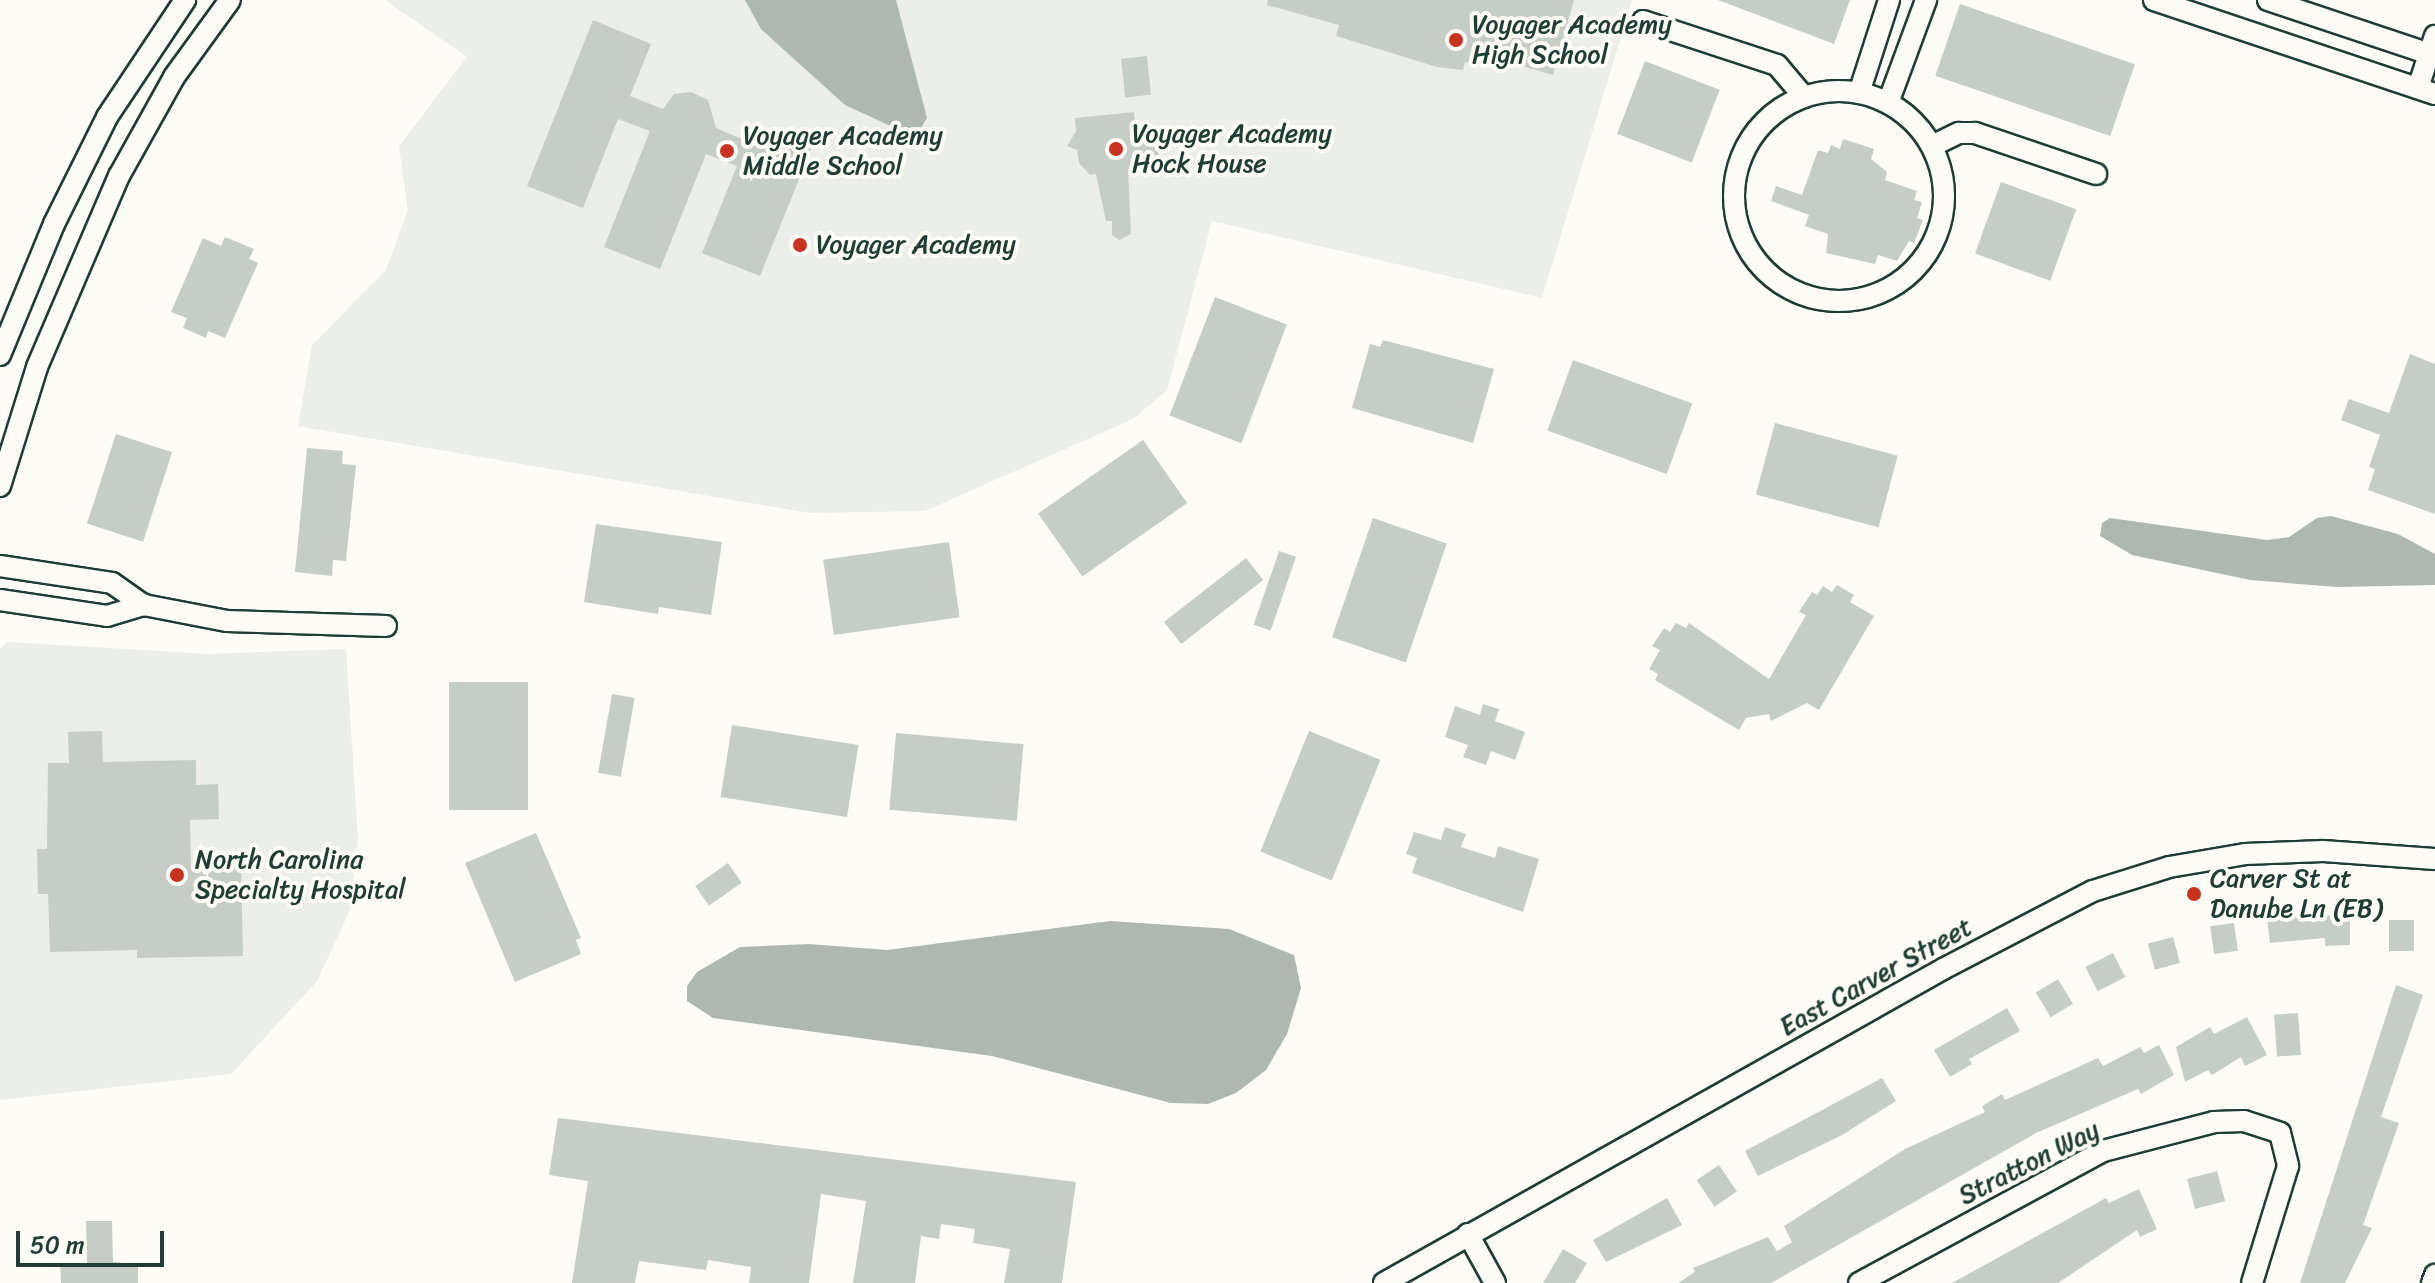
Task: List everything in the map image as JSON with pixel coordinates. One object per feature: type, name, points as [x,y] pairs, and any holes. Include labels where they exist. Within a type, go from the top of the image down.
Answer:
[{"type":"street","points":[[0,355],[54,224],[107,117],[185,0]]},
{"type":"street","points":[[0,486],[37,367],[113,188],[174,77],[230,0]]},
{"type":"street","points":[[1859,93],[1889,0]]},
{"type":"street","points":[[1888,103],[1926,0]]},
{"type":"street","points":[[2154,0],[2426,91],[2433,49],[2268,0]]},
{"type":"street","points":[[1643,21],[1777,65],[1804,97]]},
{"type":"street","points":[[1859,93],[1888,103],[1920,129],[1932,146],[1941,169],[1944,205],[1935,241],[1923,261],[1885,292],[1837,302],[1813,299],[1770,276],[1754,258],[1742,237],[1734,201],[1738,165],[1748,143],[1782,108],[1804,97],[1859,93]]},
{"type":"street","points":[[1932,146],[1959,133],[1975,133],[2096,174]]},
{"type":"street","points":[[0,566],[112,583],[144,605],[227,621],[386,626]]},
{"type":"street","points":[[0,600],[107,616],[144,605]]},
{"type":"street","name":"East Carver Street","points":[[1384,1283],[2093,891],[2169,867],[2245,854],[2323,851],[2435,859]]},
{"type":"street","name":"Stratton Way","points":[[1859,1283],[2103,1151],[2214,1122],[2244,1121],[2280,1133],[2288,1166],[2252,1283]]},
{"type":"street","points":[[1468,1234],[1495,1283]]},
{"type":"street","points":[[2432,1283],[2435,1275]]},
{"type":"shaded area","name":"Voyager Academy","points":[[385,0],[1632,0],[1542,298],[1212,221],[1167,390],[1133,419],[925,511],[809,513],[298,426],[312,345],[386,270],[408,210],[399,146],[467,57]]},
{"type":"shaded area","points":[[745,0],[896,0],[927,118],[921,128],[908,134],[845,105],[761,29]]},
{"type":"shaded area","points":[[2331,516],[2398,534],[2435,554],[2435,585],[2337,587],[2250,580],[2132,555],[2100,536],[2102,523],[2110,518],[2267,540],[2289,537],[2317,518]]},
{"type":"shaded area","name":"North Carolina Specialty Hospital","points":[[8,642],[209,654],[346,649],[358,840],[350,910],[317,981],[231,1074],[0,1100],[0,648]]},
{"type":"shaded area","points":[[1110,921],[1229,929],[1294,955],[1301,988],[1287,1034],[1266,1070],[1236,1093],[1208,1104],[1171,1103],[992,1056],[713,1018],[687,1001],[687,986],[697,972],[740,947],[809,944],[887,950]]},
{"type":"building","name":"Voyager Academy High School","points":[[1268,0],[1574,0],[1553,75],[1483,55],[1480,66],[1465,62],[1463,70],[1437,67],[1336,36],[1339,25],[1267,5]]},
{"type":"building","points":[[1718,0],[1850,0],[1834,44]]},
{"type":"building","points":[[1960,4],[2135,64],[2110,136],[1935,76]]},
{"type":"building","name":"Voyager Academy Middle School","points":[[593,20],[651,44],[630,96],[663,109],[674,94],[691,92],[708,100],[716,128],[747,141],[754,124],[812,147],[760,276],[702,253],[737,166],[706,154],[660,269],[604,247],[650,131],[618,119],[583,208],[527,186]]},
{"type":"building","points":[[1147,56],[1151,95],[1125,98],[1121,59]]},
{"type":"building","points":[[1645,61],[1720,90],[1692,162],[1617,134]]},
{"type":"building","name":"Voyager Academy Hock House","points":[[1134,112],[1136,138],[1157,140],[1160,166],[1128,169],[1131,234],[1119,240],[1112,235],[1112,221],[1106,221],[1096,174],[1090,175],[1079,163],[1077,150],[1067,146],[1076,131],[1075,118]]},
{"type":"building","points":[[1843,139],[1874,149],[1871,159],[1887,172],[1885,180],[1917,191],[1914,200],[1922,202],[1917,218],[1923,220],[1914,243],[1909,241],[1897,261],[1878,255],[1875,264],[1826,253],[1828,234],[1805,226],[1809,215],[1771,201],[1776,186],[1802,195],[1818,150],[1828,153],[1831,145],[1840,149]]},
{"type":"building","points":[[2001,182],[2076,209],[2050,281],[1975,253]]},
{"type":"building","points":[[225,237],[254,249],[249,259],[258,263],[225,338],[208,331],[206,338],[183,328],[187,318],[171,312],[203,238],[221,246]]},
{"type":"building","points":[[1215,297],[1287,325],[1241,443],[1169,416]]},
{"type":"building","points":[[1383,340],[1494,369],[1473,443],[1352,408],[1370,344],[1380,347]]},
{"type":"building","points":[[2410,354],[2435,364],[2435,514],[2368,490],[2375,469],[2369,467],[2380,435],[2341,420],[2349,399],[2389,413]]},
{"type":"building","points":[[1573,360],[1692,403],[1667,474],[1547,430]]},
{"type":"building","points":[[1775,423],[1898,456],[1879,527],[1756,494]]},
{"type":"building","points":[[116,434],[172,452],[143,542],[87,523]]},
{"type":"building","points":[[1143,440],[1187,503],[1082,576],[1038,513]]},
{"type":"building","points":[[307,448],[343,451],[342,464],[356,465],[346,561],[333,560],[332,576],[295,572]]},
{"type":"building","points":[[1373,518],[1447,543],[1406,663],[1332,637]]},
{"type":"building","points":[[596,524],[722,542],[711,615],[659,607],[658,614],[584,602]]},
{"type":"building","points":[[949,542],[960,617],[834,635],[823,560]]},
{"type":"building","points":[[1279,551],[1296,557],[1271,631],[1254,625]]},
{"type":"building","points":[[1246,558],[1263,580],[1181,644],[1164,622]]},
{"type":"building","points":[[1837,585],[1854,595],[1850,602],[1874,616],[1819,710],[1807,703],[1771,721],[1769,714],[1746,718],[1739,730],[1655,680],[1658,674],[1649,669],[1660,650],[1652,646],[1664,628],[1670,632],[1676,623],[1686,628],[1689,623],[1769,679],[1806,615],[1799,612],[1812,592],[1817,595],[1823,586],[1832,592]]},
{"type":"building","points":[[449,682],[528,682],[528,810],[449,810]]},
{"type":"building","points":[[612,694],[635,698],[621,777],[598,773]]},
{"type":"building","points":[[1483,704],[1499,709],[1495,721],[1525,732],[1515,760],[1491,751],[1486,765],[1463,757],[1468,745],[1445,737],[1455,706],[1480,715]]},
{"type":"building","points":[[732,725],[858,745],[847,817],[721,797]]},
{"type":"building","points":[[102,731],[103,762],[196,760],[196,785],[218,784],[219,819],[190,820],[191,867],[241,866],[243,956],[137,958],[137,950],[50,952],[48,894],[38,894],[37,849],[47,849],[48,763],[69,763],[68,732]]},
{"type":"building","points":[[1309,731],[1380,760],[1332,880],[1260,852]]},
{"type":"building","points":[[896,733],[1024,744],[1017,821],[889,810]]},
{"type":"building","points":[[1445,827],[1466,834],[1461,847],[1495,858],[1498,846],[1539,859],[1523,912],[1412,873],[1417,858],[1406,854],[1414,832],[1441,840]]},
{"type":"building","points":[[536,833],[581,938],[576,940],[581,954],[515,982],[465,863]]},
{"type":"building","points":[[728,863],[742,883],[709,906],[695,886]]},
{"type":"building","points":[[2350,914],[2350,945],[2325,946],[2325,938],[2270,943],[2267,919]]},
{"type":"building","points":[[2389,920],[2414,920],[2414,951],[2389,951]]},
{"type":"building","points":[[2234,923],[2238,951],[2214,954],[2210,926]]},
{"type":"building","points":[[2173,937],[2180,963],[2155,970],[2148,944]]},
{"type":"building","points":[[2113,953],[2125,977],[2098,991],[2085,967]]},
{"type":"building","points":[[2058,979],[2073,1004],[2051,1017],[2036,992]]},
{"type":"building","points":[[2396,985],[2423,995],[2381,1117],[2399,1123],[2363,1225],[2372,1228],[2345,1283],[2300,1283]]},
{"type":"building","points":[[2007,1008],[2020,1031],[1969,1059],[1972,1064],[1950,1077],[1934,1050]]},
{"type":"building","points":[[2298,1013],[2301,1055],[2277,1057],[2274,1015]]},
{"type":"building","points":[[2247,1017],[2267,1055],[2245,1066],[2241,1057],[2212,1075],[2208,1070],[2185,1082],[2176,1047],[2210,1027],[2214,1034]]},
{"type":"building","points":[[2159,1045],[2174,1075],[2141,1094],[2138,1089],[2036,1133],[1771,1283],[1678,1283],[1695,1272],[1693,1268],[1768,1237],[1777,1251],[1792,1242],[1784,1226],[1905,1149],[1985,1112],[1982,1106],[2002,1094],[2005,1100],[2098,1058],[2103,1066],[2140,1047],[2144,1053]]},
{"type":"building","points":[[1882,1078],[1896,1101],[1842,1135],[1758,1176],[1745,1151]]},
{"type":"building","points":[[558,1118],[1076,1182],[1062,1283],[1004,1283],[1010,1249],[973,1243],[975,1229],[941,1224],[939,1239],[921,1236],[915,1283],[853,1283],[866,1201],[821,1194],[809,1283],[749,1283],[751,1267],[708,1260],[706,1270],[639,1261],[635,1283],[572,1283],[588,1181],[549,1175]]},
{"type":"building","points":[[1719,1165],[1737,1192],[1715,1207],[1697,1180]]},
{"type":"building","points":[[2217,1171],[2225,1201],[2195,1209],[2187,1179]]},
{"type":"building","points":[[2139,1189],[2157,1229],[2140,1237],[2137,1230],[2058,1283],[1952,1283],[2106,1198],[2109,1203]]},
{"type":"building","points":[[1667,1198],[1682,1225],[1606,1262],[1593,1240]]},
{"type":"building","points":[[86,1221],[112,1221],[113,1262],[138,1264],[138,1283],[61,1283],[60,1263],[87,1263]]},
{"type":"building","points":[[1563,1249],[1587,1263],[1575,1283],[1543,1283]]},
{"type":"place","name":"Voyager Academy High School","points":[[1456,40]]},
{"type":"place","name":"Voyager Academy Hock House","points":[[1116,149]]},
{"type":"place","name":"Voyager Academy Middle School","points":[[727,151]]},
{"type":"place","name":"Voyager Academy","points":[[800,245]]},
{"type":"place","name":"North Carolina Specialty Hospital","points":[[177,875]]},
{"type":"place","name":"Carver St at Danube Ln (EB)","points":[[2194,894]]}]
